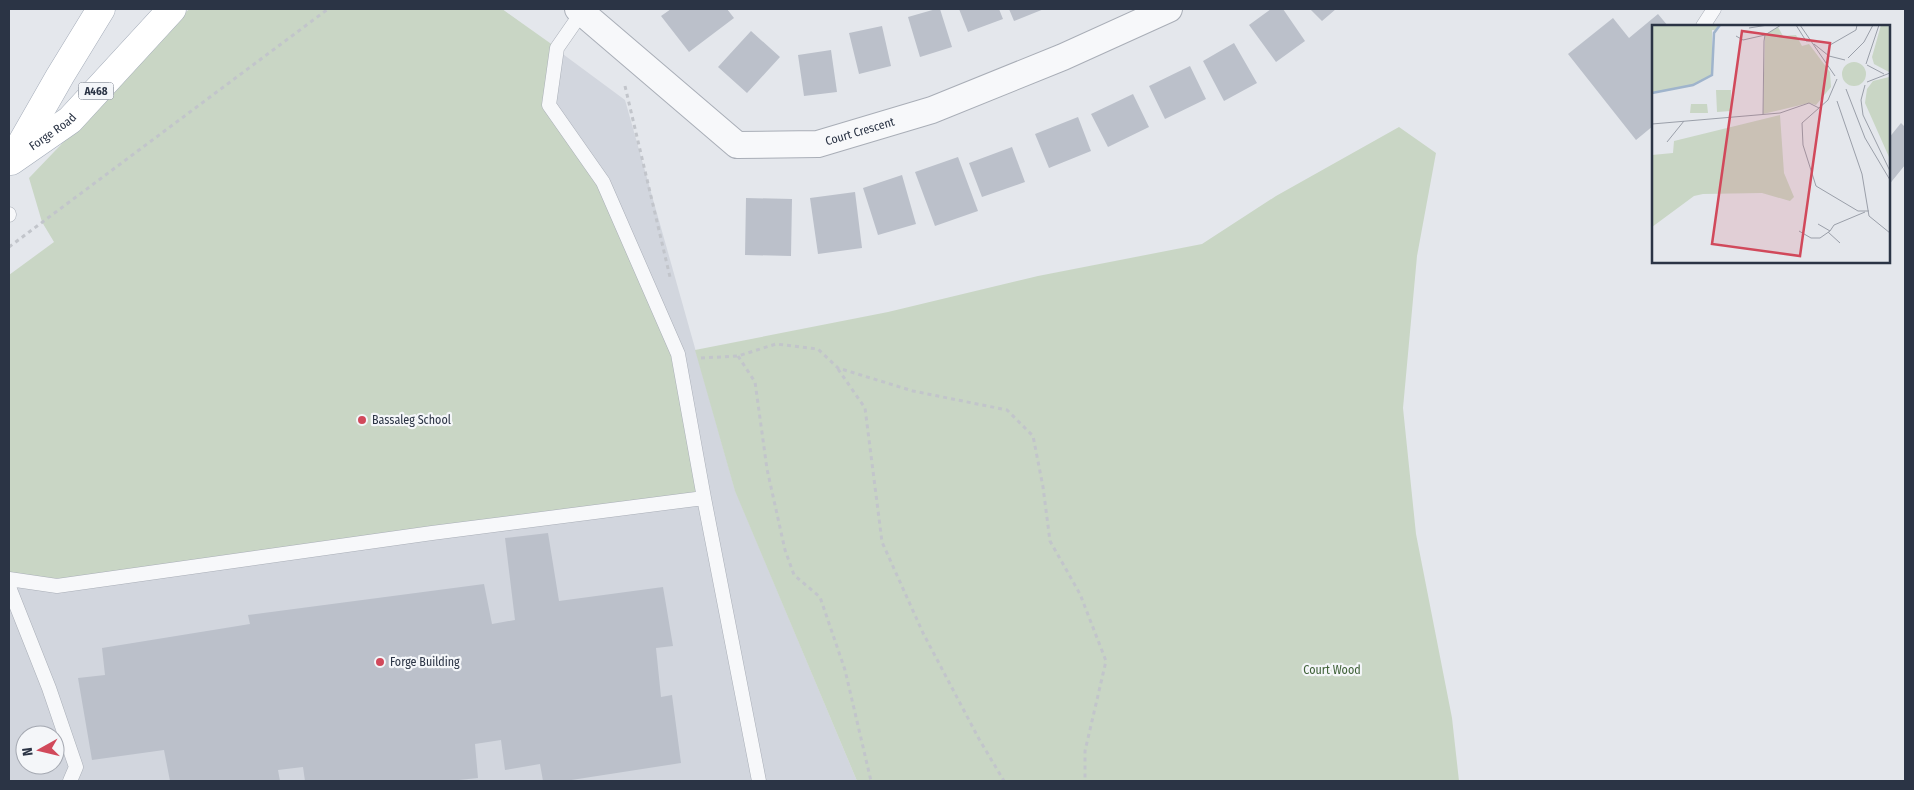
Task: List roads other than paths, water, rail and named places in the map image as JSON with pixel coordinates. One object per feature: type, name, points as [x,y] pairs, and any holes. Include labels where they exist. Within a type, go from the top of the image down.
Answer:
[{"type":"main road","name":"Forge Road","points":[[10,164],[101,9]]},
{"type":"main road","name":"Forge Road","points":[[10,164],[70,120],[172,9]]},
{"type":"street","name":"Court Crescent","points":[[580,10],[737,145],[818,144],[932,110],[1063,57],[1169,9]]},
{"type":"lane","points":[[1703,25],[1714,9]]},
{"type":"lane","points":[[580,10],[557,48],[550,105],[603,182],[678,354],[759,781]]},
{"type":"lane","points":[[9,578],[57,586],[432,533],[704,498]]},
{"type":"lane","points":[[9,587],[49,688],[76,767],[70,781]]},
{"type":"place","name":"Bassaleg School","points":[[362,420]]},
{"type":"place","name":"Forge Building","points":[[380,662]]},
{"type":"park label","name":"Court Wood","points":[[1332,670]]}]
